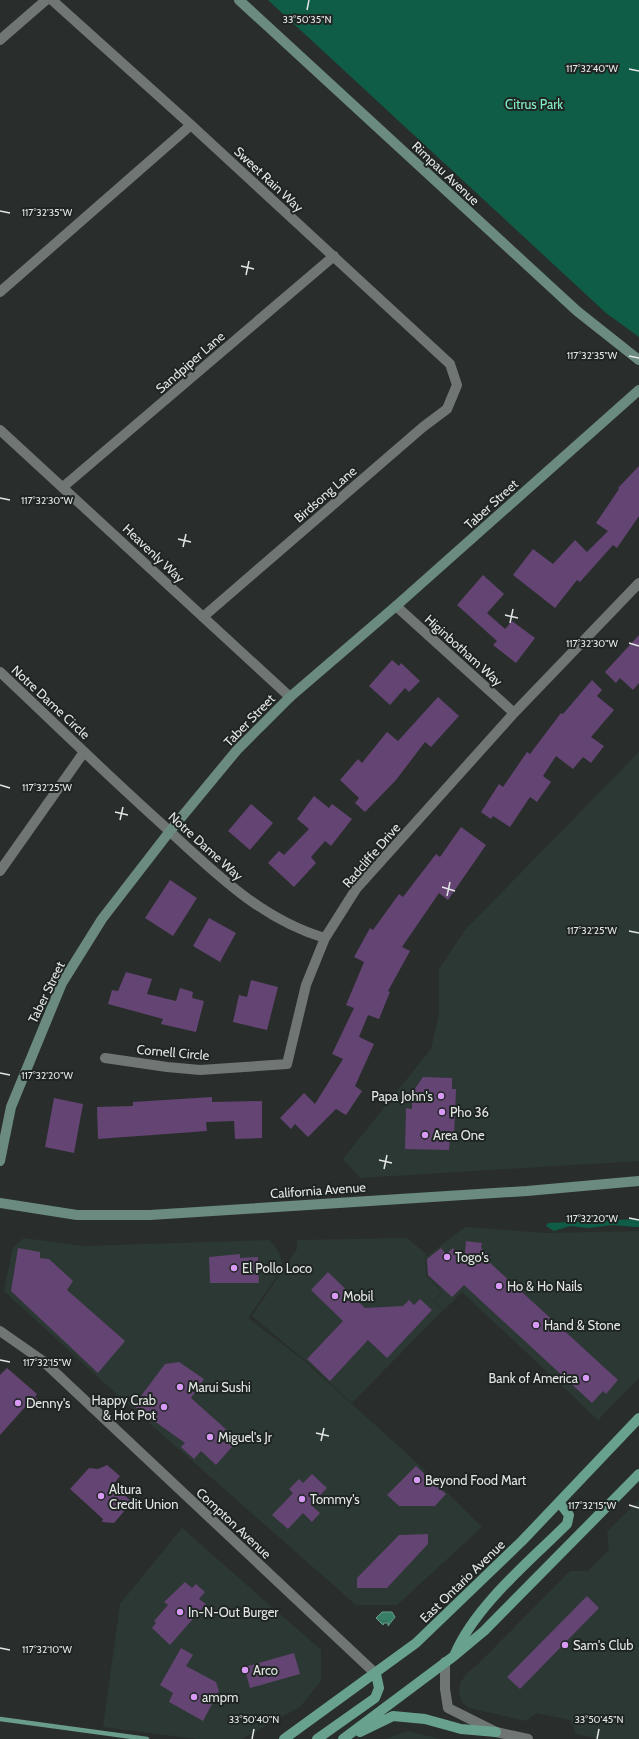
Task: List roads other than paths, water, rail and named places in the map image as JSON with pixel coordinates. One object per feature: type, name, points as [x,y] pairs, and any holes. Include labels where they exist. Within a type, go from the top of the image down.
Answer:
[{"type":"main road","name":"Rimpau Avenue","points":[[240,0],[577,311],[639,360]]},
{"type":"main road","name":"Taber Street","points":[[0,1161],[11,1107],[62,983],[102,919],[170,831],[237,750],[290,697],[396,606],[639,390]]},
{"type":"main road","name":"California Avenue","points":[[0,1203],[77,1215],[150,1215],[527,1191],[639,1182]]},
{"type":"main road","name":"East Ontario Avenue","points":[[284,1739],[376,1674],[416,1643],[522,1541],[639,1418]]},
{"type":"main road","points":[[342,1739],[454,1656],[484,1631],[639,1474]]},
{"type":"main road","points":[[454,1656],[463,1635],[483,1609],[567,1524],[569,1515],[559,1502]]},
{"type":"main road","points":[[317,1739],[375,1698],[379,1688],[376,1674]]},
{"type":"main road","points":[[346,1739],[393,1716],[425,1719],[461,1729],[496,1732]]},
{"type":"street","points":[[0,40],[46,0]]},
{"type":"street","name":"Sweet Rain Way","points":[[52,0],[191,125],[450,364],[457,386]]},
{"type":"street","points":[[0,292],[191,125]]},
{"type":"street","name":"Sandpiper Lane","points":[[64,487],[334,256]]},
{"type":"street","name":"Birdsong Lane","points":[[203,617],[422,427],[447,409],[457,386]]},
{"type":"street","name":"Heavenly Way","points":[[0,430],[64,487],[290,697]]},
{"type":"street","name":"Radcliffe Drive","points":[[287,1064],[306,985],[325,938],[356,889],[514,713],[639,583]]},
{"type":"street","name":"Higinbotham Way","points":[[396,606],[514,713]]},
{"type":"street","name":"Notre Dame Circle","points":[[0,672],[84,752]]},
{"type":"street","points":[[0,871],[84,752]]},
{"type":"street","name":"Notre Dame Way","points":[[84,752],[235,889],[267,912],[307,933],[325,938]]},
{"type":"street","name":"Cornell Circle","points":[[105,1058],[200,1070],[287,1064]]},
{"type":"street","name":"Compton Avenue","points":[[0,1331],[43,1361],[376,1674]]},
{"type":"street","points":[[445,1662],[445,1689],[448,1708],[496,1732],[528,1739]]},
{"type":"water","points":[[382,1612],[392,1612],[395,1617],[388,1626],[388,1623],[384,1623],[383,1625],[376,1618]]},
{"type":"waterway","points":[[0,1719],[147,1739]]},
{"type":"place","name":"Papa John's","points":[[441,1096]]},
{"type":"place","name":"Pho 36","points":[[442,1112]]},
{"type":"place","name":"Area One","points":[[425,1135]]},
{"type":"place","name":"Togo's","points":[[447,1257]]},
{"type":"place","name":"El Pollo Loco","points":[[234,1268]]},
{"type":"place","name":"Ho & Ho Nails","points":[[499,1286]]},
{"type":"place","name":"Mobil","points":[[335,1296]]},
{"type":"place","name":"Hand & Stone","points":[[536,1325]]},
{"type":"place","name":"Bank of America","points":[[586,1378]]},
{"type":"place","name":"Marui Sushi","points":[[180,1387]]},
{"type":"place","name":"Denny's","points":[[18,1403]]},
{"type":"place","name":"Happy Crab & Hot Pot","points":[[164,1407]]},
{"type":"place","name":"Miguel's Jr","points":[[210,1437]]},
{"type":"place","name":"Beyond Food Mart","points":[[417,1480]]},
{"type":"place","name":"Altura Credit Union","points":[[101,1496]]},
{"type":"place","name":"Tommy's","points":[[302,1499]]},
{"type":"place","name":"In-N-Out Burger","points":[[180,1612]]},
{"type":"place","name":"Sam's Club","points":[[565,1645]]},
{"type":"place","name":"Arco","points":[[245,1670]]},
{"type":"place","name":"ampm","points":[[194,1697]]},
{"type":"park label","name":"Citrus Park","points":[[534,104]]}]
